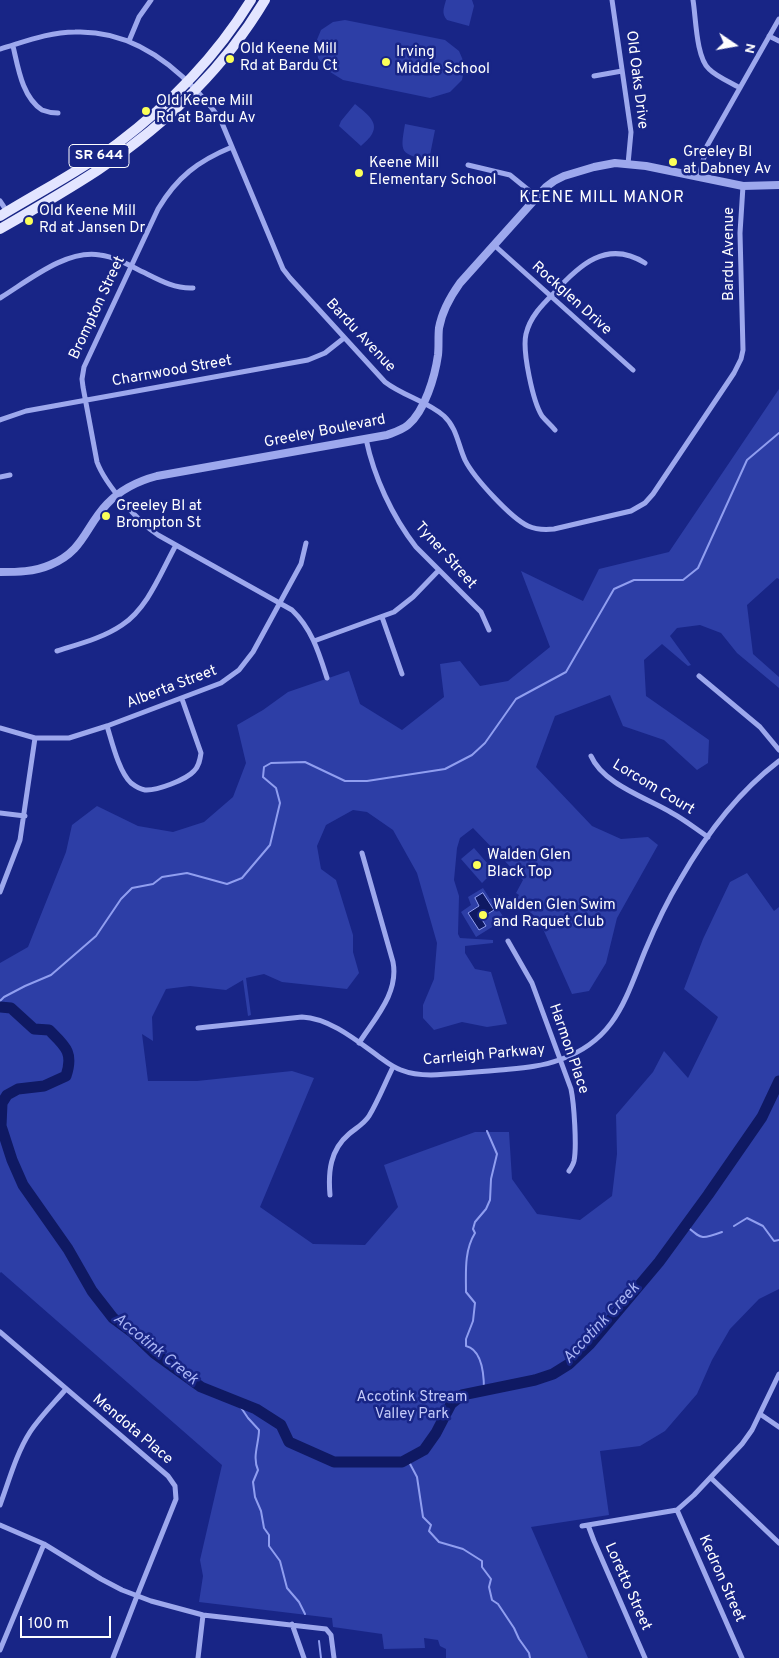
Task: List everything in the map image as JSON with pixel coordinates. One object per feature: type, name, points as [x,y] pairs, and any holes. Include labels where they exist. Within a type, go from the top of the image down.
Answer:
[{"type":"main road","name":"SR 644","points":[[4,214],[95,159],[163,106],[189,82],[226,37],[251,0]]},
{"type":"main road","name":"SR 644","points":[[0,229],[66,190],[127,150],[156,127],[196,90],[236,43],[265,0]]},
{"type":"street","points":[[130,41],[139,17],[151,0]]},
{"type":"street","name":"Old Oaks Drive","points":[[612,0],[631,132],[628,164]]},
{"type":"street","points":[[693,0],[704,63],[712,71],[740,88]]},
{"type":"street","points":[[698,176],[707,146],[779,19]]},
{"type":"street","name":"Bardu Avenue","points":[[0,49],[53,34],[76,32],[106,34],[130,41],[160,58],[189,82],[216,112],[283,269],[290,278],[385,382],[440,413],[451,423],[466,461],[474,474],[514,515],[527,525],[543,530],[631,512],[641,506],[653,494],[734,373],[741,358],[744,339],[740,233],[743,186]]},
{"type":"street","points":[[769,36],[779,41]]},
{"type":"street","points":[[12,46],[28,96],[42,110],[58,113]]},
{"type":"street","points":[[594,76],[622,71]]},
{"type":"street","name":"Brompton Street","points":[[232,147],[210,156],[197,165],[174,185],[158,209],[84,367],[82,379],[97,462],[103,476],[118,495],[146,527],[280,603],[297,615],[314,641],[327,678]]},
{"type":"street","name":"Greeley Boulevard","points":[[0,572],[38,569],[49,566],[64,558],[82,541],[106,505],[132,485],[147,479],[387,435],[403,428],[414,419],[423,403],[434,374],[438,356],[439,329],[447,304],[460,283],[538,196],[554,181],[564,176],[603,164],[615,163],[661,168],[743,186],[779,185]]},
{"type":"street","points":[[468,166],[510,175],[538,196]]},
{"type":"street","points":[[0,201],[4,214],[12,222]]},
{"type":"street","name":"Rockglen Drive","points":[[494,245],[633,370]]},
{"type":"street","points":[[555,430],[540,411],[527,365],[525,351],[526,335],[531,322],[538,310],[575,270],[586,263],[598,257],[623,254],[635,257],[645,263]]},
{"type":"street","points":[[0,298],[61,261],[76,256],[99,255],[114,258],[172,285],[193,288]]},
{"type":"street","name":"Charnwood Street","points":[[0,420],[26,411],[308,360],[325,353],[344,338]]},
{"type":"street","name":"Tyner Street","points":[[366,439],[374,471],[402,526],[416,547],[481,612],[489,630]]},
{"type":"street","points":[[0,477],[10,475]]},
{"type":"street","name":"Alberta Street","points":[[0,728],[35,738],[69,738],[107,726],[221,683],[239,670],[253,652],[301,564],[306,543]]},
{"type":"street","points":[[57,651],[110,632],[130,619],[147,597],[176,545]]},
{"type":"street","points":[[314,641],[394,612],[405,604],[439,570]]},
{"type":"street","points":[[382,617],[402,674]]},
{"type":"street","points":[[699,676],[760,727],[779,750]]},
{"type":"street","points":[[107,726],[122,771],[127,779],[140,789],[154,790],[180,780],[194,772],[200,762],[201,753],[182,698]]},
{"type":"street","points":[[0,892],[20,840],[35,738]]},
{"type":"street","name":"Lorcom Court","points":[[591,756],[594,764],[602,774],[671,812],[708,837]]},
{"type":"street","name":"Carrleigh Parkway","points":[[198,1028],[307,1017],[326,1023],[393,1067],[412,1074],[431,1076],[528,1068],[560,1060],[592,1042],[608,1028],[619,1013],[661,914],[684,874],[708,837],[751,785],[779,761]]},
{"type":"street","points":[[0,813],[24,816]]},
{"type":"street","points":[[359,1043],[389,995],[395,978],[393,962],[362,853]]},
{"type":"street","name":"Harmon Place","points":[[508,941],[532,983],[571,1089],[575,1153],[573,1164],[569,1171]]},
{"type":"street","points":[[330,1195],[330,1168],[334,1153],[342,1142],[369,1116],[393,1067]]},
{"type":"street","name":"Mendota Place","points":[[0,1332],[168,1476],[175,1486],[176,1499],[113,1658]]},
{"type":"street","points":[[582,1526],[677,1510],[711,1478],[742,1444],[760,1414],[779,1374]]},
{"type":"street","points":[[0,1505],[25,1440],[66,1389]]},
{"type":"street","points":[[760,1414],[779,1427]]},
{"type":"street","points":[[711,1478],[779,1543]]},
{"type":"street","name":"Kedron Street","points":[[677,1510],[742,1658]]},
{"type":"street","points":[[0,1525],[44,1544],[100,1579],[136,1596],[170,1607],[204,1614],[328,1630],[331,1635],[334,1658]]},
{"type":"street","name":"Loretto Street","points":[[588,1525],[645,1658]]},
{"type":"street","points":[[0,1650],[44,1544]]},
{"type":"street","points":[[198,1658],[204,1614]]},
{"type":"street","points":[[292,1624],[304,1658]]},
{"type":"green space","points":[[446,0],[472,0],[474,6],[469,26],[447,20],[444,13]]},
{"type":"green space","points":[[345,20],[445,40],[459,51],[465,65],[462,80],[450,92],[430,98],[343,80],[327,70],[318,58],[316,42],[321,30],[333,22]]},
{"type":"green space","points":[[355,104],[366,113],[374,125],[371,136],[361,146],[339,126]]},
{"type":"green space","points":[[405,124],[435,130],[429,160],[412,156],[404,151]]},
{"type":"green space","name":"Accotink Stream Valley Park","points":[[779,389],[779,579],[777,578],[747,605],[753,654],[779,677],[779,688],[737,653],[721,633],[700,625],[677,628],[670,636],[691,665],[688,666],[662,644],[644,660],[646,696],[709,740],[708,763],[697,770],[664,740],[623,726],[610,695],[555,716],[536,767],[592,826],[621,839],[648,837],[658,845],[617,918],[606,963],[589,991],[572,994],[539,920],[516,900],[519,895],[516,893],[523,880],[473,828],[460,838],[457,848],[454,880],[459,896],[458,934],[460,938],[493,940],[493,943],[465,946],[465,953],[475,969],[491,972],[507,1024],[487,1027],[462,1022],[434,1030],[423,1018],[423,1005],[434,979],[437,943],[417,873],[393,830],[367,812],[353,810],[326,825],[317,846],[321,869],[336,880],[353,935],[353,952],[359,973],[347,989],[282,982],[264,974],[246,978],[251,1015],[248,1016],[243,980],[226,990],[190,986],[166,989],[152,1017],[153,1041],[142,1034],[148,1081],[197,1081],[292,1071],[314,1078],[260,1207],[313,1244],[365,1245],[398,1207],[384,1165],[475,1132],[509,1132],[512,1179],[537,1214],[580,1220],[612,1196],[617,1154],[616,1115],[653,1072],[664,1051],[688,1078],[718,1017],[684,989],[703,939],[730,882],[747,873],[774,911],[779,907],[779,1289],[759,1299],[730,1329],[712,1360],[697,1394],[665,1431],[640,1446],[600,1451],[609,1515],[531,1527],[588,1658],[446,1658],[446,1649],[440,1646],[438,1640],[424,1638],[425,1648],[384,1649],[382,1634],[333,1627],[332,1618],[199,1602],[203,1576],[200,1560],[222,1465],[0,1273],[0,963],[28,947],[66,852],[72,825],[97,806],[138,826],[173,832],[204,822],[233,797],[246,763],[237,725],[263,710],[288,692],[349,671],[360,704],[402,730],[444,697],[440,664],[460,661],[480,686],[508,681],[550,647],[521,571],[583,601],[599,569],[669,552]]},
{"type":"green space","name":"Walden Glen Black Top","points":[[474,848],[494,871],[482,883],[461,859]]},
{"type":"green space","name":"Walden Glen Swim and Raquet Club","points":[[483,888],[490,899],[498,895],[504,904],[498,909],[505,919],[476,937],[461,912],[471,905],[468,897]]},
{"type":"shaded area","points":[[483,893],[494,910],[481,918],[486,926],[479,930],[468,913],[479,906],[475,898]]},
{"type":"waterway","points":[[0,1001],[25,986],[51,975],[96,936],[121,899],[132,888],[153,884],[162,877],[187,873],[227,884],[242,878],[270,845],[280,803],[276,788],[263,777],[264,767],[271,763],[305,762],[345,781],[367,781],[445,769],[472,755],[485,743],[516,699],[566,672],[614,589],[634,580],[683,580],[698,568],[747,460],[779,433]]},
{"type":"waterway","name":"Accotink Creek","points":[[0,1007],[11,1008],[34,1029],[49,1030],[64,1045],[68,1055],[69,1061],[66,1076],[44,1086],[18,1089],[7,1095],[2,1103],[1,1126],[12,1160],[23,1185],[68,1249],[92,1291],[113,1318],[132,1332],[154,1353],[201,1387],[256,1409],[281,1425],[289,1442],[334,1462],[402,1462],[424,1450],[436,1433],[451,1404],[462,1395],[535,1380],[553,1374],[569,1364],[590,1344],[659,1262],[762,1117],[779,1081]]},
{"type":"waterway","points":[[484,1390],[483,1371],[479,1358],[472,1348],[466,1346],[466,1339],[473,1321],[475,1303],[466,1292],[466,1262],[471,1240],[475,1233],[473,1229],[475,1222],[486,1209],[490,1200],[491,1179],[497,1154],[487,1131]]},
{"type":"waterway","points":[[734,1226],[747,1218],[763,1226],[774,1241],[779,1240]]},
{"type":"waterway","points":[[685,1225],[702,1237],[722,1232]]},
{"type":"waterway","points":[[236,1400],[259,1430],[256,1455],[258,1470],[253,1482],[255,1497],[261,1511],[264,1528],[269,1535],[269,1546],[280,1561],[287,1588],[299,1602],[305,1614]]},
{"type":"waterway","points":[[408,1460],[417,1477],[423,1517],[431,1525],[429,1531],[439,1542],[463,1549],[482,1561],[482,1567],[491,1579],[489,1587],[492,1600],[498,1604],[514,1628],[530,1658]]},
{"type":"waterway","points":[[319,1641],[321,1658]]},
{"type":"place","name":"Old Keene Mill Rd at Bardu Ct","points":[[230,59]]},
{"type":"place","name":"Irving Middle School","points":[[386,62]]},
{"type":"place","name":"Old Keene Mill Rd at Bardu Av","points":[[146,111]]},
{"type":"place","name":"Greeley Bl at Dabney Av","points":[[673,162]]},
{"type":"place","name":"Keene Mill Elementary School","points":[[359,173]]},
{"type":"place","name":"Old Keene Mill Rd at Jansen Dr","points":[[29,221]]},
{"type":"place","name":"Greeley Bl at Brompton St","points":[[106,516]]},
{"type":"place","name":"Walden Glen Black Top","points":[[477,865]]},
{"type":"place","name":"Walden Glen Swim and Raquet Club","points":[[483,915]]},
{"type":"district","name":"KEENE MILL MANOR","points":[[602,199]]}]
